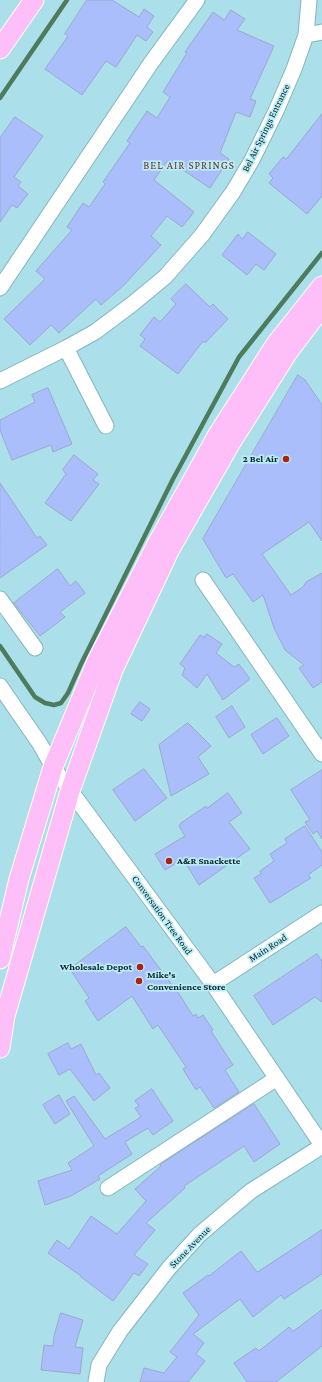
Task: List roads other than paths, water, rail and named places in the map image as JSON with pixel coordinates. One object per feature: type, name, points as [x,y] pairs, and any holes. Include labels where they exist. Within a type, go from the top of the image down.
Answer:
[{"type":"main road","points":[[0,49],[34,0]]},
{"type":"main road","points":[[0,959],[19,879],[53,767],[97,661],[169,522],[218,436],[276,344],[322,286]]},
{"type":"main road","points":[[0,1048],[5,1016],[70,791],[113,670],[170,549],[230,444],[288,352],[322,307]]},
{"type":"street","points":[[0,288],[151,63],[197,0]]},
{"type":"street","name":"Bel Air Springs Entrance","points":[[0,381],[95,332],[131,305],[165,276],[202,235],[233,192],[252,160],[294,69],[306,35],[309,0]]},
{"type":"street","points":[[306,35],[322,32]]},
{"type":"street","points":[[66,348],[106,426]]},
{"type":"street","points":[[203,580],[322,754]]},
{"type":"street","points":[[0,600],[35,648]]},
{"type":"street","name":"Conversation Tree Road","points":[[0,686],[70,791],[213,984],[322,1145]]},
{"type":"street","name":"Main Road","points":[[213,984],[322,913]]},
{"type":"street","points":[[108,1188],[277,1078]]},
{"type":"street","name":"Stone Avenue","points":[[96,1382],[99,1365],[120,1331],[169,1268],[200,1234],[251,1191],[322,1145]]},
{"type":"waterway","points":[[0,98],[67,0]]},
{"type":"waterway","points":[[0,646],[35,697],[45,703],[54,705],[61,703],[68,693],[173,479],[239,357],[322,253]]},
{"type":"place","name":"2 Bel Air","points":[[286,459]]},
{"type":"place","name":"A&R Snackette","points":[[169,861]]},
{"type":"place","name":"Wholesale Depot","points":[[140,967]]},
{"type":"place","name":"Mike's Convenience Store","points":[[139,981]]},
{"type":"district","name":"BEL AIR SPRINGS","points":[[189,166]]}]
